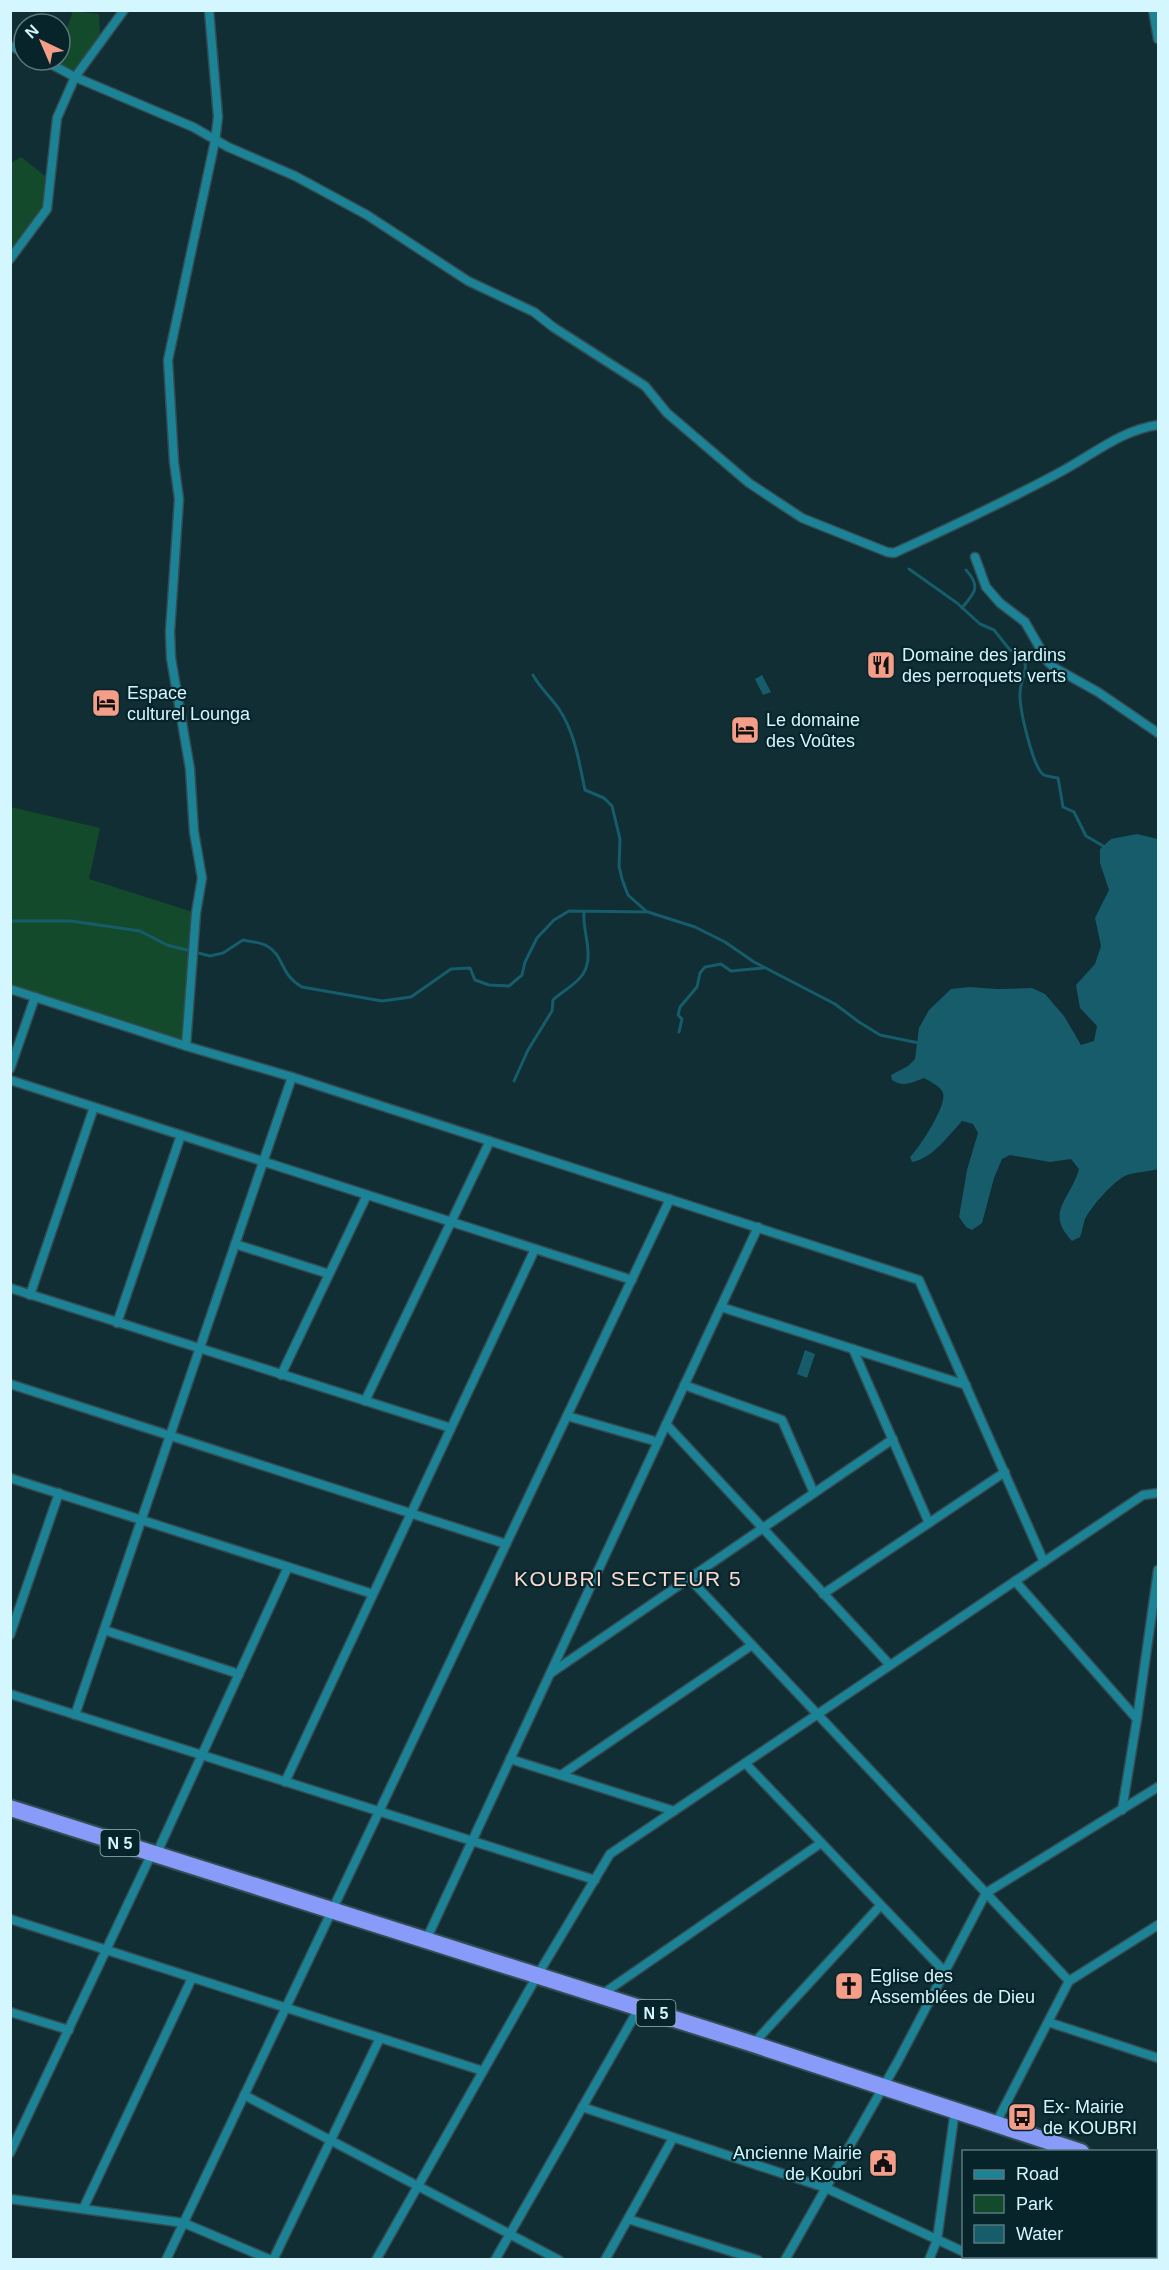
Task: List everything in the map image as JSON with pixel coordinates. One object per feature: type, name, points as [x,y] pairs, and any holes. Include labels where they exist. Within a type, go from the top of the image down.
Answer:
[{"type":"highway","name":"N 5","points":[[10,1808],[639,2007],[1078,2150]]},
{"type":"street","points":[[10,259],[47,208],[57,118],[75,77],[124,10]]},
{"type":"street","points":[[186,1046],[196,914],[202,879],[194,832],[190,769],[171,658],[170,632],[179,499],[168,360],[215,141],[218,117],[209,10]]},
{"type":"street","points":[[1153,10],[1158,39]]},
{"type":"street","points":[[66,72],[193,127],[215,141],[329,193],[468,281],[534,312],[645,386],[667,413],[748,483],[802,518],[887,552],[894,553],[946,529],[1064,470],[1120,436],[1133,430],[1158,425]]},
{"type":"street","points":[[975,557],[986,587],[1000,603],[1025,622],[1048,662],[1064,675],[1098,692],[1158,734]]},
{"type":"street","points":[[10,989],[186,1046],[292,1077],[919,1280],[1044,1562]]},
{"type":"street","points":[[10,1069],[35,997]]},
{"type":"street","points":[[75,1715],[292,1077]]},
{"type":"street","points":[[10,1080],[632,1280]]},
{"type":"street","points":[[30,1294],[94,1107]]},
{"type":"street","points":[[117,1323],[181,1135]]},
{"type":"street","points":[[365,1401],[490,1141]]},
{"type":"street","points":[[281,1375],[367,1195]]},
{"type":"street","points":[[166,2259],[670,1199]]},
{"type":"street","points":[[426,1940],[758,1227]]},
{"type":"street","points":[[235,1244],[329,1274]]},
{"type":"street","points":[[285,1782],[535,1249]]},
{"type":"street","points":[[10,1288],[451,1428]]},
{"type":"street","points":[[721,1307],[966,1385]]},
{"type":"street","points":[[854,1349],[929,1523]]},
{"type":"street","points":[[10,1384],[506,1544]]},
{"type":"street","points":[[684,1385],[782,1420],[814,1493]]},
{"type":"street","points":[[567,1416],[658,1442]]},
{"type":"street","points":[[666,1424],[890,1665]]},
{"type":"street","points":[[550,1673],[893,1439]]},
{"type":"street","points":[[823,1594],[1005,1472]]},
{"type":"street","points":[[10,1478],[373,1594]]},
{"type":"street","points":[[10,1635],[59,1493]]},
{"type":"street","points":[[376,2259],[537,1976],[610,1854],[1143,1495],[1158,1493]]},
{"type":"street","points":[[10,2153],[202,1755],[288,1567]]},
{"type":"street","points":[[1122,1810],[1158,1570]]},
{"type":"street","points":[[689,1578],[1069,1981]]},
{"type":"street","points":[[1016,1581],[1137,1719]]},
{"type":"street","points":[[104,1630],[239,1674]]},
{"type":"street","points":[[561,1775],[752,1645]]},
{"type":"street","points":[[10,1694],[595,1880]]},
{"type":"street","points":[[510,1759],[674,1811]]},
{"type":"street","points":[[745,1763],[945,1972]]},
{"type":"street","points":[[785,2259],[883,2087],[986,1893],[1158,1787]]},
{"type":"street","points":[[600,1996],[821,1843]]},
{"type":"street","points":[[753,2044],[880,1906]]},
{"type":"street","points":[[10,1919],[483,2071]]},
{"type":"street","points":[[996,2124],[1069,1981],[1158,1925]]},
{"type":"street","points":[[83,2209],[192,1978]]},
{"type":"street","points":[[495,2259],[639,2007]]},
{"type":"street","points":[[10,2012],[69,2030]]},
{"type":"street","points":[[1048,2022],[1158,2058]]},
{"type":"street","points":[[10,2199],[184,2223],[272,2259],[380,2038]]},
{"type":"street","points":[[244,2095],[559,2259]]},
{"type":"street","points":[[582,2107],[826,2188],[962,2252]]},
{"type":"street","points":[[929,2259],[937,2240],[955,2110]]},
{"type":"street","points":[[605,2259],[673,2138]]},
{"type":"street","points":[[628,2219],[758,2259]]},
{"type":"green space","points":[[73,11],[99,14],[100,35],[73,71],[72,71]]},
{"type":"green space","points":[[21,157],[49,179],[47,209],[11,259],[11,163]]},
{"type":"green space","points":[[11,807],[100,828],[89,879],[196,913],[186,1046],[11,989]]},
{"type":"water","points":[[762,675],[771,692],[763,695],[755,679]]},
{"type":"water","points":[[1137,834],[1158,839],[1158,1169],[1129,1174],[1116,1182],[1103,1194],[1088,1214],[1080,1237],[1072,1241],[1060,1222],[1060,1213],[1079,1169],[1071,1159],[1050,1162],[1010,1155],[1002,1159],[994,1178],[982,1223],[972,1230],[966,1227],[959,1217],[967,1170],[978,1133],[973,1124],[962,1121],[933,1151],[912,1162],[910,1157],[937,1117],[943,1093],[938,1086],[924,1078],[908,1084],[900,1084],[892,1080],[891,1075],[908,1066],[915,1059],[919,1028],[929,1010],[951,989],[1032,988],[1045,994],[1064,1016],[1081,1045],[1094,1041],[1097,1026],[1080,1008],[1076,985],[1095,964],[1101,946],[1095,918],[1109,890],[1100,863],[1100,849],[1111,839]]},
{"type":"water","points":[[805,1350],[815,1354],[807,1378],[797,1374]]},
{"type":"waterway","points":[[909,569],[957,603],[980,624],[994,630],[1010,650],[1023,655],[1025,671],[1020,690],[1021,703],[1028,738],[1036,762],[1044,775],[1058,778],[1063,807],[1074,812],[1086,836],[1105,847]]},
{"type":"waterway","points":[[962,608],[975,590],[974,581],[966,570]]},
{"type":"waterway","points":[[533,675],[559,709],[569,728],[585,790],[604,798],[612,806],[620,839],[619,866],[622,879],[628,895],[646,911]]},
{"type":"waterway","points":[[10,921],[71,921],[140,931],[167,945],[210,956],[223,953],[243,940],[259,943],[277,955],[290,977],[302,987],[382,1001],[411,997],[451,969],[470,968],[475,980],[489,985],[509,986],[522,975],[525,962],[537,938],[554,920],[569,911],[648,912],[695,927],[725,942],[754,962],[835,1004],[880,1035],[919,1043]]},
{"type":"waterway","points":[[514,1081],[528,1050],[552,1011],[553,1000],[577,981],[586,967],[588,951],[584,912]]},
{"type":"waterway","points":[[679,1032],[682,1019],[678,1015],[680,1007],[697,987],[700,973],[705,967],[721,964],[731,971],[763,968]]},
{"type":"place","name":"Domaine des jardins des perroquets verts","points":[[881,665]]},
{"type":"place","name":"Espace culturel Lounga","points":[[106,703]]},
{"type":"place","name":"Le domaine des Voûtes","points":[[745,730]]},
{"type":"place","name":"Eglise des Assemblées de Dieu","points":[[849,1986]]},
{"type":"place","name":"Ex- Mairie de KOUBRI","points":[[1022,2117]]},
{"type":"place","name":"Ancienne Mairie de Koubri","points":[[883,2163]]},
{"type":"district","name":"KOUBRI SECTEUR 5","points":[[628,1579]]}]
